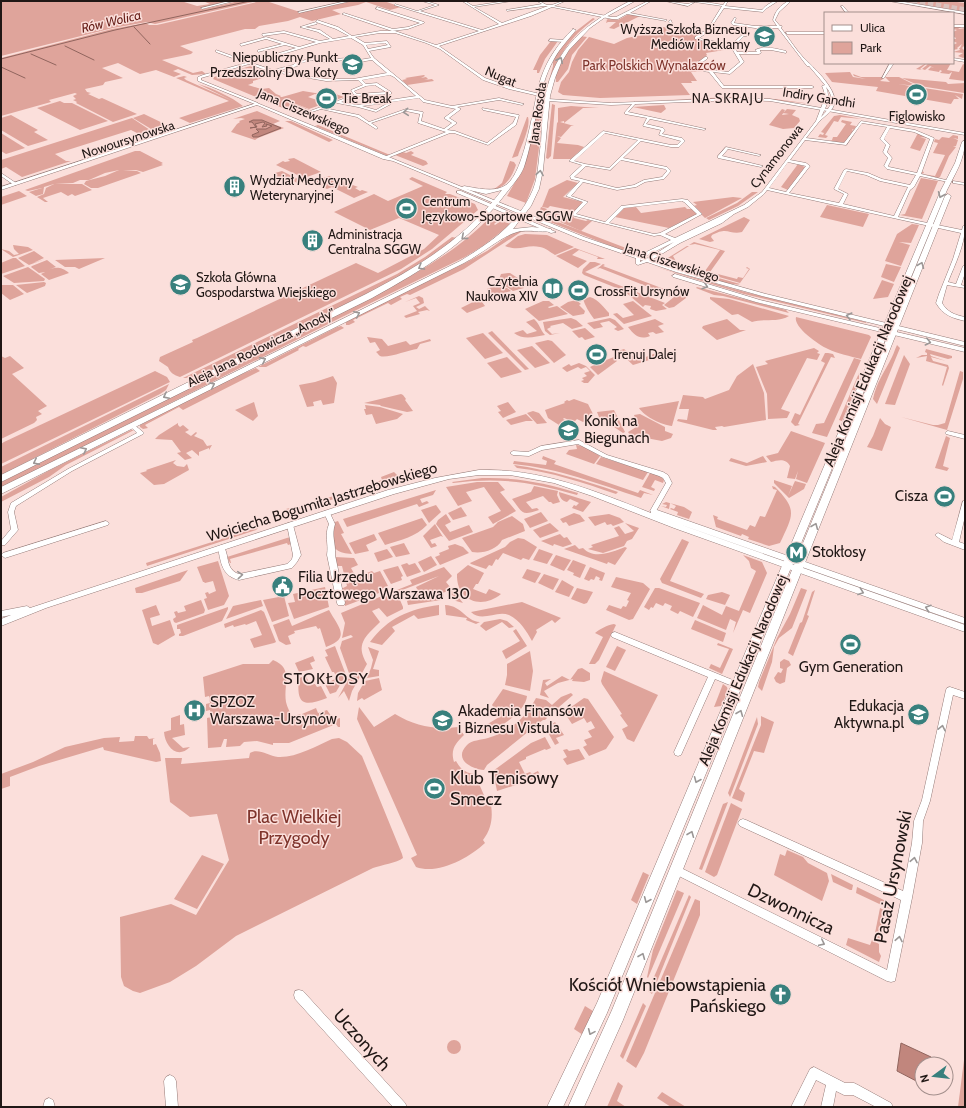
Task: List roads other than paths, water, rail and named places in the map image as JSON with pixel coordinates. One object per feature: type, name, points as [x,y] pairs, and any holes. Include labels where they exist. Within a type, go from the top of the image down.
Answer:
[{"type":"main road","points":[[586,21],[605,9],[622,1]]},
{"type":"main road","name":"Jana Rosoła","points":[[522,216],[534,194],[539,178],[548,98],[554,75],[563,54],[577,36],[602,17],[633,1]]},
{"type":"main road","points":[[891,1],[965,13]]},
{"type":"main road","name":"Jana Rosoła","points":[[495,204],[519,170],[538,96],[548,65],[564,41],[577,28]]},
{"type":"main road","points":[[538,96],[548,98]]},
{"type":"main road","name":"Aleja Komisji Edukacji Narodowej","points":[[576,1107],[618,1015],[800,566],[886,328],[933,225],[965,142]]},
{"type":"main road","name":"Aleja Komisji Edukacji Narodowej","points":[[951,181],[965,165]]},
{"type":"main road","points":[[464,188],[486,192],[508,187]]},
{"type":"main road","name":"Aleja Jana Rodowicza „Anody”","points":[[1,479],[369,296],[425,266],[453,246],[473,228],[495,204]]},
{"type":"main road","name":"Aleja Jana Rodowicza „Anody”","points":[[1,491],[462,262],[486,249],[502,236],[522,216]]},
{"type":"main road","name":"Aleja Komisji Edukacji Narodowej","points":[[555,1107],[596,1023],[788,562],[860,403],[895,330],[933,225]]},
{"type":"main road","points":[[502,236],[514,230],[549,230]]},
{"type":"street","points":[[202,8],[233,1]]},
{"type":"street","points":[[299,12],[350,1]]},
{"type":"street","points":[[418,11],[438,6],[423,1]]},
{"type":"street","points":[[464,1],[501,24]]},
{"type":"street","points":[[474,6],[511,1]]},
{"type":"street","points":[[538,1],[551,7],[595,16],[616,18],[650,1]]},
{"type":"street","points":[[436,46],[551,7],[564,1]]},
{"type":"street","points":[[666,1],[688,5],[694,1],[724,7],[764,11],[766,7],[777,1]]},
{"type":"street","points":[[706,58],[699,63],[704,70],[710,71],[729,73],[742,62],[732,46],[696,38],[711,27],[718,13],[721,12],[727,1]]},
{"type":"street","name":"Cynamonowa","points":[[790,1],[777,13],[774,20],[787,33],[798,50]]},
{"type":"street","name":"Cynamonowa","points":[[783,6],[794,1]]},
{"type":"street","points":[[401,2],[394,4],[482,31]]},
{"type":"street","points":[[507,10],[544,5]]},
{"type":"street","points":[[842,7],[847,12]]},
{"type":"street","points":[[219,72],[332,39],[392,31],[423,23],[377,8]]},
{"type":"street","points":[[627,13],[673,20],[670,22],[672,27],[702,33]]},
{"type":"street","name":"Nugat","points":[[343,14],[436,46],[471,72],[493,85],[511,92],[538,96]]},
{"type":"street","points":[[735,18],[733,24],[755,27],[781,27]]},
{"type":"street","points":[[332,39],[319,31],[301,27],[317,22],[337,28],[364,44],[373,59],[425,102],[459,109],[446,118],[455,123],[447,131],[385,158]]},
{"type":"street","points":[[954,26],[965,26]]},
{"type":"street","points":[[711,27],[744,32],[744,34],[732,46]]},
{"type":"street","name":"Cynamonowa","points":[[781,27],[825,88],[827,98],[816,123]]},
{"type":"street","points":[[263,35],[292,30]]},
{"type":"street","points":[[284,32],[320,42]]},
{"type":"street","points":[[787,33],[824,33]]},
{"type":"street","points":[[241,45],[264,38],[300,48]]},
{"type":"street","points":[[550,40],[564,41]]},
{"type":"street","points":[[364,44],[386,42],[389,46],[367,50]]},
{"type":"street","points":[[259,51],[284,44]]},
{"type":"street","points":[[736,53],[759,53],[757,50],[759,49],[771,49],[781,52],[785,52],[784,50],[798,50]]},
{"type":"street","points":[[217,51],[271,71],[326,80],[359,79],[390,74]]},
{"type":"street","points":[[271,71],[294,66],[305,60],[322,61],[373,59]]},
{"type":"street","points":[[954,59],[965,61]]},
{"type":"street","name":"Cynamonowa","points":[[638,261],[720,221],[758,198],[767,189],[816,123],[831,108],[833,99],[831,91],[806,61]]},
{"type":"street","points":[[883,77],[891,64]]},
{"type":"street","points":[[710,71],[723,87],[812,87]]},
{"type":"street","name":"Jana Ciszewskiego","points":[[219,72],[199,78],[200,81],[213,85],[390,161],[495,204],[549,230],[750,299],[965,344]]},
{"type":"street","name":"Jana Ciszewskiego","points":[[213,85],[205,78],[219,72]]},
{"type":"street","points":[[359,79],[365,85]]},
{"type":"street","points":[[312,111],[356,95],[390,93],[376,84],[365,85],[352,91],[356,95]]},
{"type":"street","name":"Indiry Gandhi","points":[[548,98],[621,101],[752,96],[786,99],[823,107]]},
{"type":"street","points":[[357,106],[419,97]]},
{"type":"street","name":"Indiry Gandhi","points":[[548,98],[598,104],[753,99],[831,108],[965,133]]},
{"type":"street","points":[[450,107],[498,99],[522,104]]},
{"type":"street","points":[[338,102],[376,111],[393,101]]},
{"type":"street","points":[[634,104],[626,113],[704,129]]},
{"type":"street","name":"Nowoursynowska","points":[[1,189],[259,105]]},
{"type":"street","name":"Nowoursynowska","points":[[1,193],[259,105]]},
{"type":"street","points":[[321,108],[358,116],[376,128]]},
{"type":"street","points":[[368,123],[406,110],[422,113],[419,122],[454,132],[487,144],[515,124],[518,116],[483,108]]},
{"type":"street","name":"Indiry Gandhi","points":[[831,108],[965,133]]},
{"type":"street","points":[[640,140],[609,169],[571,161],[604,132],[677,146],[683,141],[681,139],[662,136],[660,134],[663,130],[662,129],[644,124],[649,118]]},
{"type":"street","points":[[896,121],[882,139],[888,145],[885,153],[890,159],[886,166],[890,169],[965,184]]},
{"type":"street","points":[[804,139],[845,144],[861,122],[922,133],[932,138],[918,174],[912,187],[908,190],[896,217]]},
{"type":"street","points":[[759,155],[727,148],[719,158],[761,166]]},
{"type":"street","name":"Jana Ciszewskiego","points":[[385,158],[394,160],[464,188],[495,204]]},
{"type":"street","points":[[585,165],[572,176],[572,178],[582,182],[612,188],[626,188],[636,186],[644,181],[663,178],[669,171],[666,168],[620,159]]},
{"type":"street","points":[[787,193],[808,166],[805,164],[788,161]]},
{"type":"street","points":[[840,205],[846,194],[836,189],[846,170],[867,174],[885,181],[912,187]]},
{"type":"street","points":[[1,174],[15,184]]},
{"type":"street","points":[[582,182],[568,196],[586,202],[573,215],[654,235],[660,234],[700,214],[686,201],[682,200],[623,207],[606,223]]},
{"type":"street","points":[[767,189],[964,232],[945,283],[940,299],[940,306],[951,315],[965,319]]},
{"type":"street","name":"Jana Ciszewskiego","points":[[522,216],[638,261],[647,262],[740,289],[886,328]]},
{"type":"street","points":[[660,234],[677,241]]},
{"type":"street","name":"Cynamonowa","points":[[647,262],[677,241]]},
{"type":"street","points":[[958,286],[965,266]]},
{"type":"street","points":[[945,283],[965,287]]},
{"type":"street","name":"Jana Ciszewskiego","points":[[895,330],[965,350]]},
{"type":"street","points":[[3,543],[14,530],[12,512],[13,505],[70,470],[141,433],[132,425]]},
{"type":"street","points":[[948,433],[965,438]]},
{"type":"street","points":[[513,453],[529,454],[541,448],[579,442],[605,456],[661,474],[666,477],[669,483],[652,511]]},
{"type":"street","name":"Wojciecha Bogumiła Jastrzębowskiego","points":[[1,624],[43,606],[424,482],[474,473],[508,473],[536,476],[567,484],[652,511],[788,562]]},
{"type":"street","name":"Wojciecha Bogumiła Jastrzębowskiego","points":[[614,500],[667,522],[788,562]]},
{"type":"street","points":[[955,543],[965,503]]},
{"type":"street","points":[[327,513],[332,524],[329,532],[332,548],[331,555],[341,603]]},
{"type":"street","points":[[5,555],[106,523]]},
{"type":"street","points":[[221,548],[229,572],[231,575],[236,577],[289,566],[295,560],[297,555],[290,525]]},
{"type":"street","points":[[938,535],[943,539],[965,547]]},
{"type":"street","points":[[788,562],[965,621]]},
{"type":"street","points":[[800,566],[965,629]]},
{"type":"street","name":"Wojciecha Bogumiła Jastrzębowskiego","points":[[1,614],[43,606]]},
{"type":"street","points":[[615,635],[737,686]]},
{"type":"street","points":[[678,752],[712,676]]},
{"type":"street","name":"Pasaż Ursynowski","points":[[891,977],[917,842],[917,822],[926,801],[950,690],[965,696]]},
{"type":"street","points":[[743,823],[907,898]]},
{"type":"street","name":"Dzwonnicza","points":[[676,870],[891,977]]},
{"type":"street","name":"Uczonych","points":[[299,995],[401,1107]]},
{"type":"street","points":[[797,1107],[814,1073],[844,1089],[854,1089],[887,1107]]},
{"type":"street","points":[[170,1081],[172,1107]]},
{"type":"street","points":[[827,1107],[832,1082]]},
{"type":"waterway","name":"Rów Wolica","points":[[1,59],[115,30],[250,1]]},
{"type":"waterway","points":[[134,27],[150,44]]},
{"type":"waterway","points":[[65,46],[94,60]]},
{"type":"waterway","points":[[31,54],[56,65]]},
{"type":"waterway","points":[[1,67],[25,78]]},
{"type":"tunnel","points":[[912,1],[965,10]]},
{"type":"place","name":"Wyższa Szkoła Biznesu, Mediów i Reklamy","points":[[765,36]]},
{"type":"place","name":"Niepubliczny Punkt Przedszkolny Dwa Koty","points":[[353,64]]},
{"type":"place","name":"Figlowisko","points":[[917,94]]},
{"type":"place","name":"Tie Break","points":[[327,98]]},
{"type":"place","name":"Wydział Medycyny Weterynaryjnej","points":[[235,187]]},
{"type":"place","name":"Centrum Językowo-Sportowe SGGW","points":[[406,208]]},
{"type":"place","name":"Administracja Centralna SGGW","points":[[312,241]]},
{"type":"place","name":"Szkoła Główna Gospodarstwa Wiejskiego","points":[[180,284]]},
{"type":"place","name":"Czytelnia Naukowa XIV","points":[[553,288]]},
{"type":"place","name":"CrossFit Ursynów","points":[[578,291]]},
{"type":"place","name":"Trenuj Dalej","points":[[596,354]]},
{"type":"place","name":"Konik na Biegunach","points":[[568,430]]},
{"type":"place","name":"Cisza","points":[[944,496]]},
{"type":"place","name":"Stokłosy","points":[[797,552]]},
{"type":"place","name":"Filia Urzędu Pocztowego Warszawa 130","points":[[283,586]]},
{"type":"place","name":"Gym Generation","points":[[851,644]]},
{"type":"place","name":"SPZOZ Warszawa-Ursynów","points":[[194,711]]},
{"type":"place","name":"Edukacja Aktywna.pl","points":[[919,715]]},
{"type":"place","name":"Akademia Finansów i Biznesu Vistula","points":[[443,720]]},
{"type":"place","name":"Klub Tenisowy Smecz","points":[[435,788]]},
{"type":"place","name":"Kościół Wniebowstąpienia Pańskiego","points":[[781,995]]},
{"type":"district","name":"NA SKRAJU","points":[[728,98]]},
{"type":"district","name":"STOKŁOSY","points":[[326,678]]},
{"type":"park label","name":"Park Polskich Wynalazców","points":[[654,65]]},
{"type":"park label","name":"Plac Wielkiej Przygody","points":[[294,827]]}]
